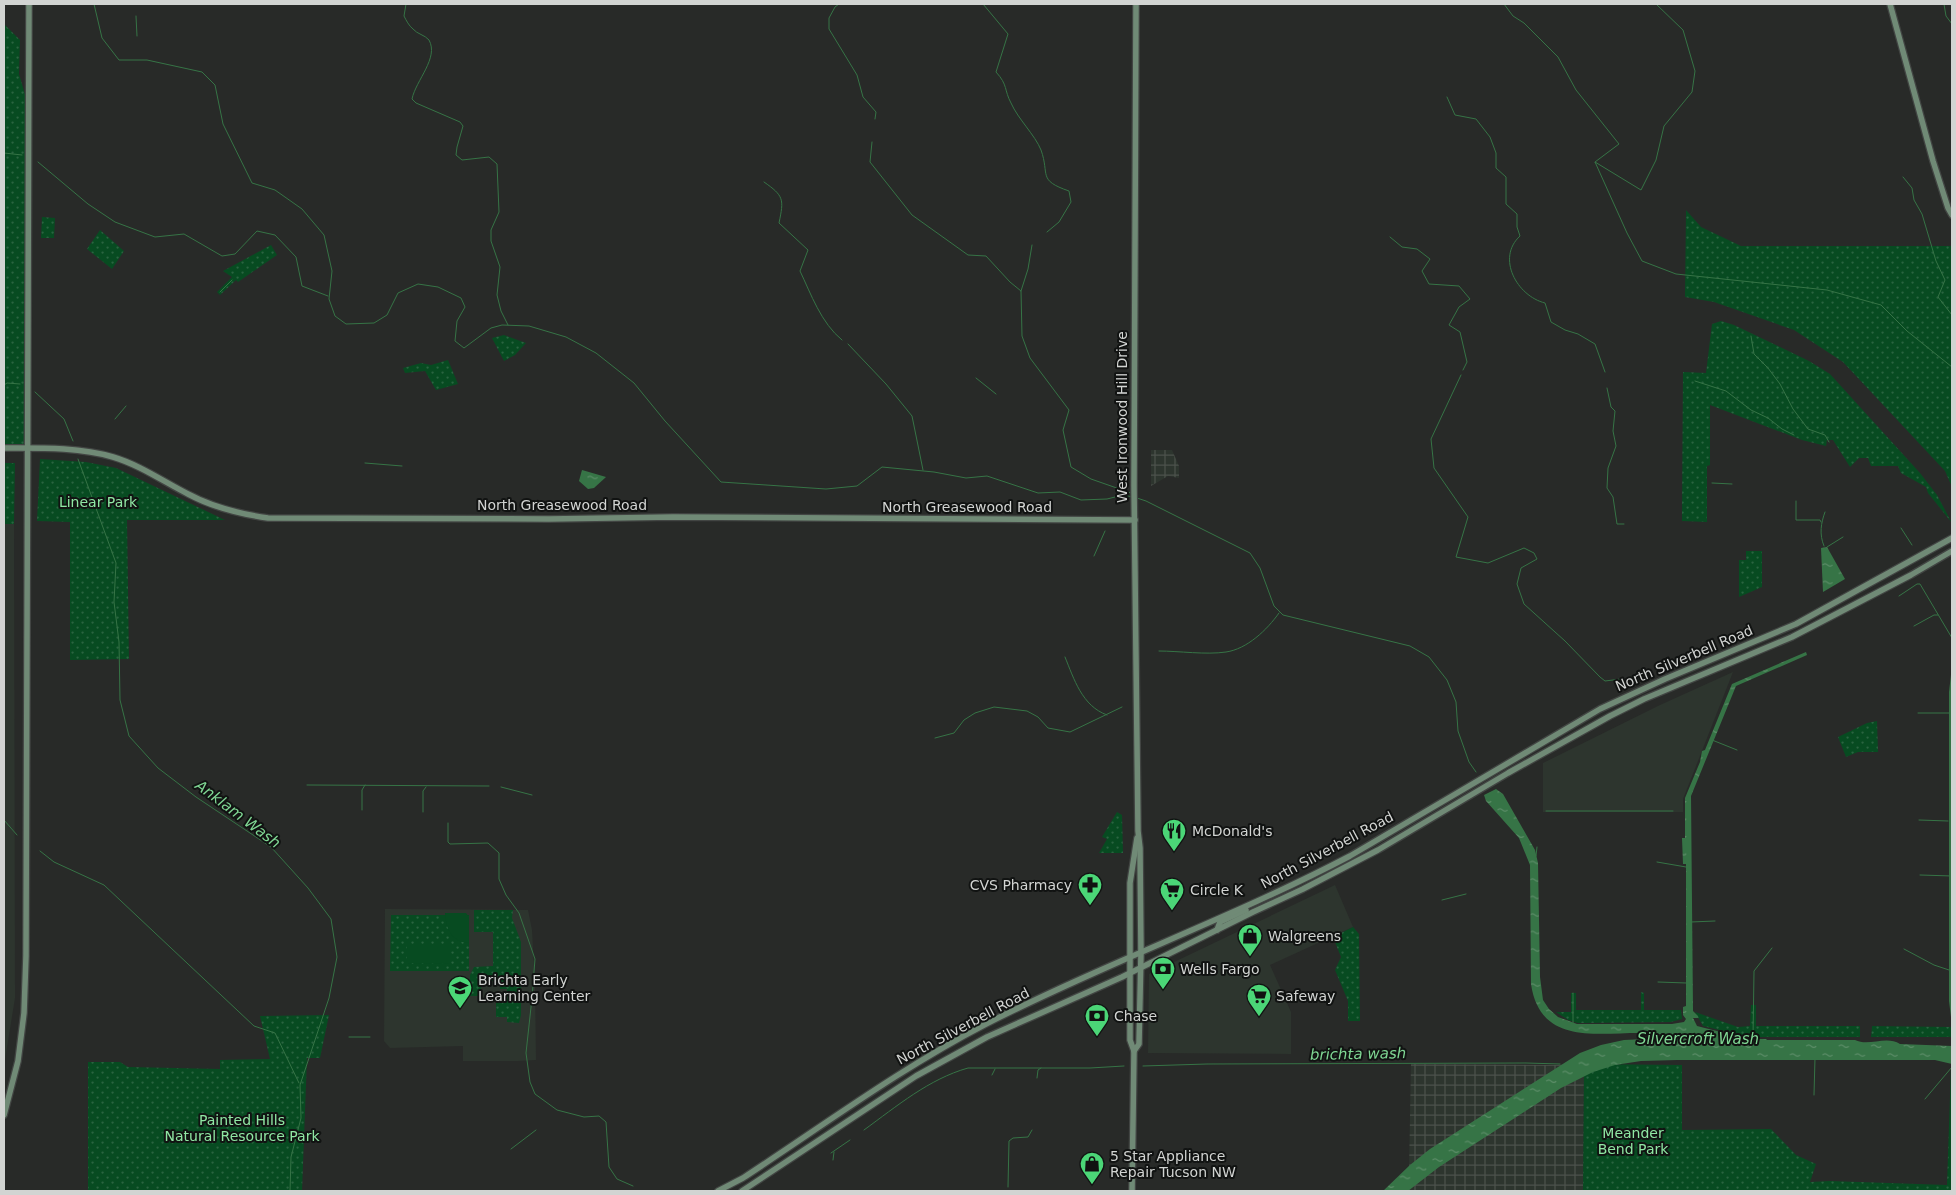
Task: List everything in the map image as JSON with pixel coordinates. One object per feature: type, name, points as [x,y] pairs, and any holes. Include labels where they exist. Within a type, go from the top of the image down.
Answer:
[{"type":"main road","points":[[4,1115],[18,1061],[24,1013],[27,814],[26,448],[29,4]]},
{"type":"main road","name":"West Ironwood Hill Drive","points":[[1134,1051],[1139,1044],[1141,953],[1134,508],[1136,4]]},
{"type":"main road","points":[[1890,4],[1933,161],[1952,215]]},
{"type":"main road","name":"North Greasewood Road","points":[[4,448],[87,451],[114,457],[136,466],[206,503],[234,513],[268,518],[550,519],[682,517],[1135,520]]},
{"type":"main road","name":"North Silverbell Road","points":[[718,1191],[744,1178],[911,1067],[986,1024],[1130,957],[1254,903],[1350,856],[1600,709],[1796,624],[1952,538]]},
{"type":"main road","name":"North Silverbell Road","points":[[742,1191],[916,1076],[990,1035],[1130,973],[1303,889],[1378,850],[1508,773],[1610,716],[1644,699],[1797,635],[1911,575],[1952,550]]},
{"type":"main road","name":"West Ironwood Hill Drive","points":[[1134,1051],[1130,1040],[1130,882],[1138,831]]},
{"type":"main road","points":[[1217,930],[1220,922],[1238,914],[1254,903]]},
{"type":"main road","points":[[1015,1010],[1021,1022]]},
{"type":"main road","points":[[1132,1191],[1134,1051]]},
{"type":"shaded area","points":[[1151,450],[1172,450],[1179,466],[1179,478],[1168,476],[1151,486]]},
{"type":"shaded area","points":[[4,524],[14,524],[15,998],[4,1066]]},
{"type":"shaded area","points":[[1733,672],[1683,799],[1683,812],[1543,812],[1543,763],[1660,705]]},
{"type":"shaded area","points":[[1335,885],[1353,927],[1270,965],[1291,1012],[1291,1054],[1148,1053],[1149,974]]},
{"type":"shaded area","name":"Brichta Early Learning Center","points":[[385,909],[528,910],[532,930],[535,984],[536,1060],[463,1061],[463,1046],[390,1048],[384,1041]]},
{"type":"shaded area","points":[[1411,1064],[1584,1064],[1583,1191],[1387,1191],[1409,1171]]},
{"type":"green space","points":[[4,24],[20,40],[19,74],[29,108],[29,249],[24,448],[4,449]]},
{"type":"green space","points":[[1686,210],[1701,227],[1741,246],[1952,246],[1952,487],[1945,471],[1843,362],[1794,330],[1714,302],[1685,297]]},
{"type":"green space","points":[[42,217],[55,218],[54,238],[41,238]]},
{"type":"green space","points":[[100,230],[124,251],[112,269],[87,249]]},
{"type":"green space","points":[[271,245],[277,255],[238,282],[236,280],[220,295],[217,292],[232,277],[223,271]]},
{"type":"green space","points":[[1721,321],[1734,325],[1809,361],[1830,374],[1920,473],[1937,495],[1952,523],[1928,493],[1926,487],[1901,473],[1898,466],[1871,466],[1868,458],[1859,458],[1850,467],[1833,440],[1827,440],[1826,446],[1802,440],[1710,405],[1710,465],[1707,466],[1707,522],[1682,521],[1683,372],[1706,373],[1712,324]]},
{"type":"green space","points":[[504,335],[526,343],[515,355],[504,361],[492,338]]},
{"type":"green space","points":[[448,360],[458,384],[436,390],[425,371],[405,373],[403,368],[421,363],[431,365]]},
{"type":"green space","name":"Linear Park","points":[[40,459],[86,462],[116,468],[225,520],[127,520],[129,659],[70,660],[70,522],[37,521]]},
{"type":"green space","points":[[4,463],[15,463],[14,524],[4,524]]},
{"type":"green space","points":[[1746,551],[1762,551],[1762,587],[1739,597],[1739,560],[1746,560]]},
{"type":"green space","points":[[1877,721],[1878,752],[1858,752],[1846,757],[1838,737],[1867,723]]},
{"type":"green space","points":[[1117,812],[1122,815],[1123,853],[1099,853],[1107,839],[1102,837]]},
{"type":"green space","points":[[474,910],[513,910],[512,918],[521,942],[521,1015],[519,1023],[507,1022],[507,1017],[496,1017],[496,993],[507,993],[507,989],[500,989],[500,981],[481,981],[481,996],[469,996],[470,975],[474,967],[493,966],[493,932],[474,932]]},
{"type":"green space","points":[[445,913],[466,913],[469,917],[469,943],[454,937],[448,929]]},
{"type":"green space","points":[[391,915],[469,915],[469,971],[390,971]]},
{"type":"green space","points":[[1353,927],[1359,934],[1360,1021],[1348,1021],[1348,1001],[1335,970],[1341,957],[1333,937]]},
{"type":"green space","points":[[407,945],[449,945],[449,964],[407,963]]},
{"type":"green space","points":[[1641,992],[1644,993],[1644,1010],[1681,1010],[1682,1019],[1671,1022],[1578,1023],[1568,1020],[1556,1012],[1571,1012],[1571,993],[1576,993],[1576,1010],[1641,1010]]},
{"type":"green space","points":[[1751,1005],[1756,1005],[1756,1026],[1860,1026],[1860,1037],[1748,1037],[1703,1026],[1695,1012],[1738,1027],[1750,1026]]},
{"type":"green space","name":"Painted Hills Natural Resource Park","points":[[329,1015],[320,1058],[307,1058],[302,1191],[88,1191],[88,1062],[120,1062],[128,1067],[220,1069],[220,1060],[270,1059],[260,1016]]},
{"type":"green space","points":[[1872,1026],[1952,1027],[1952,1037],[1871,1037]]},
{"type":"green space","name":"Meander Bend Park","points":[[1952,1037],[1952,1191],[1583,1191],[1584,1064],[1682,1065],[1682,1130],[1771,1129],[1796,1155],[1816,1164],[1810,1182],[1947,1185]]},
{"type":"water","points":[[582,470],[606,477],[594,488],[588,489],[579,481]]},
{"type":"water","points":[[1827,547],[1845,579],[1823,592],[1821,548]]},
{"type":"water","name":"Silvercroft Wash","points":[[1806,652],[1807,655],[1736,686],[1691,796],[1693,1011],[1698,1016],[1698,1018],[1693,1018],[1697,1026],[1748,1039],[1889,1041],[1900,1044],[1952,1046],[1952,1064],[1935,1060],[1677,1060],[1641,1061],[1615,1065],[1593,1072],[1561,1088],[1439,1167],[1408,1191],[1383,1191],[1430,1149],[1580,1053],[1601,1045],[1624,1040],[1693,1037],[1646,1033],[1604,1034],[1571,1031],[1557,1026],[1545,1017],[1536,1003],[1531,984],[1530,865],[1519,838],[1486,801],[1484,795],[1496,789],[1503,794],[1535,850],[1538,863],[1540,977],[1543,1000],[1549,1009],[1558,1017],[1577,1024],[1672,1024],[1684,1022],[1686,1019],[1683,1015],[1683,1007],[1686,1006],[1686,864],[1683,864],[1682,838],[1685,838],[1685,798],[1700,762],[1702,751],[1705,750],[1732,684]]},
{"type":"water","points":[[1952,666],[1952,1025],[1949,1001],[1949,692]]},
{"type":"waterway","points":[[94,4],[102,38],[119,60],[147,60],[202,72],[215,85],[223,124],[252,183],[275,190],[302,209],[324,235],[332,271],[329,299],[335,316],[346,324],[374,323],[387,315],[398,293],[418,284],[438,287],[461,298],[465,307],[457,321],[455,341],[464,348],[491,328],[502,325],[529,326],[566,337],[596,353],[634,383],[665,421],[721,482],[826,489],[857,486],[882,467],[934,472],[966,478],[987,476],[1038,493],[1060,492],[1081,500],[1107,499],[1123,495],[1133,497]]},
{"type":"waterway","points":[[406,4],[404,16],[415,31],[429,40],[431,47],[429,62],[412,99],[416,103],[460,122],[463,126],[456,155],[462,160],[489,157],[497,164],[499,212],[491,230],[491,241],[500,267],[497,295],[501,311],[508,325]]},
{"type":"waterway","points":[[839,4],[835,7],[829,18],[829,29],[857,75],[863,97],[876,112],[875,119]]},
{"type":"waterway","points":[[983,4],[1008,34],[996,72],[1004,84],[1014,109],[1041,150],[1048,180],[1069,191],[1071,202],[1059,222],[1047,232]]},
{"type":"waterway","points":[[1504,4],[1513,16],[1524,23],[1558,57],[1576,90],[1619,144],[1595,162]]},
{"type":"waterway","points":[[1656,4],[1683,30],[1695,71],[1692,92],[1664,126],[1656,160],[1641,190],[1595,162],[1627,233],[1642,261],[1676,274],[1827,290],[1881,305],[1907,331],[1952,367]]},
{"type":"waterway","points":[[1944,4],[1946,16],[1952,24]]},
{"type":"waterway","points":[[136,16],[137,36]]},
{"type":"waterway","points":[[1447,97],[1455,115],[1476,119],[1490,137],[1496,153],[1496,168],[1506,177],[1506,204],[1517,214],[1517,227],[1520,236],[1513,245],[1510,255],[1510,265],[1518,285],[1526,293],[1545,303],[1551,322],[1595,344],[1605,372]]},
{"type":"waterway","points":[[872,142],[870,162],[912,215],[968,255],[986,256],[1021,291],[1022,336],[1030,358],[1069,410],[1063,430],[1071,467],[1091,479],[1131,493]]},
{"type":"waterway","points":[[4,153],[22,155]]},
{"type":"waterway","points":[[38,162],[88,204],[115,222],[155,237],[184,234],[222,256],[235,254],[257,231],[275,235],[296,257],[302,286],[328,296]]},
{"type":"waterway","points":[[1903,177],[1912,188],[1914,200],[1922,214],[1936,261],[1945,280],[1938,297],[1952,315]]},
{"type":"waterway","points":[[764,182],[781,199],[782,208],[779,223],[808,250],[800,271],[822,317],[842,340]]},
{"type":"waterway","points":[[1390,237],[1402,247],[1417,249],[1430,259],[1422,271],[1429,284],[1459,286],[1470,299],[1459,307],[1449,325],[1460,332],[1467,362],[1463,370]]},
{"type":"waterway","points":[[1021,291],[1028,269],[1032,245]]},
{"type":"waterway","points":[[220,292],[232,280]]},
{"type":"waterway","points":[[1751,336],[1754,354],[1780,384],[1793,409],[1808,429],[1825,435],[1829,442]]},
{"type":"waterway","points":[[848,344],[886,384],[912,416],[923,470]]},
{"type":"waterway","points":[[1461,375],[1431,439],[1434,468],[1468,517],[1456,557],[1488,563],[1524,548],[1534,553],[1537,559],[1521,568],[1517,584],[1524,604],[1605,681],[1621,679]]},
{"type":"waterway","points":[[976,378],[996,394]]},
{"type":"waterway","points":[[1695,381],[1726,391],[1751,410],[1768,418],[1782,429],[1794,435]]},
{"type":"waterway","name":"Anklam Wash","points":[[4,385],[7,383],[20,384]]},
{"type":"waterway","points":[[1607,388],[1611,407],[1615,411],[1613,431],[1616,446],[1608,468],[1607,488],[1613,497],[1617,524],[1624,524]]},
{"type":"waterway","name":"Anklam Wash","points":[[35,392],[64,419],[73,441]]},
{"type":"waterway","points":[[115,419],[126,406]]},
{"type":"waterway","name":"Anklam Wash","points":[[78,459],[116,563],[114,602],[119,642],[120,700],[129,736],[158,768],[196,797],[271,847],[308,888],[331,919],[337,957],[329,998],[300,1085],[301,1118],[291,1157],[290,1191]]},
{"type":"waterway","points":[[365,463],[402,466]]},
{"type":"waterway","points":[[1712,483],[1732,484]]},
{"type":"waterway","points":[[1137,498],[1250,553],[1260,568],[1274,606],[1283,615],[1410,646],[1429,657],[1447,680],[1456,702],[1458,731],[1469,762],[1476,772]]},
{"type":"waterway","points":[[1796,501],[1796,520],[1820,520],[1821,522]]},
{"type":"waterway","points":[[1824,546],[1821,529],[1825,512]]},
{"type":"waterway","points":[[1901,528],[1912,545]]},
{"type":"waterway","points":[[1094,556],[1105,531]]},
{"type":"waterway","points":[[1827,547],[1843,537]]},
{"type":"waterway","points":[[1899,596],[1920,584],[1952,638]]},
{"type":"waterway","points":[[1159,651],[1210,653],[1234,650],[1256,638],[1279,613]]},
{"type":"waterway","points":[[1914,626],[1934,615],[1938,615]]},
{"type":"waterway","points":[[1065,657],[1076,683],[1085,698],[1098,711],[1107,715]]},
{"type":"waterway","points":[[935,738],[954,733],[964,720],[975,713],[994,707],[1027,711],[1038,717],[1048,728],[1070,732],[1122,707]]},
{"type":"waterway","points":[[1918,713],[1952,713]]},
{"type":"waterway","points":[[1712,740],[1737,750]]},
{"type":"waterway","points":[[307,785],[489,786]]},
{"type":"waterway","points":[[362,810],[362,790],[365,785]]},
{"type":"waterway","points":[[423,812],[423,791],[426,787]]},
{"type":"waterway","points":[[501,787],[532,795]]},
{"type":"waterway","points":[[1546,811],[1673,811]]},
{"type":"waterway","points":[[4,820],[17,835]]},
{"type":"waterway","points":[[1919,820],[1948,821]]},
{"type":"waterway","points":[[448,823],[448,842],[450,844],[488,843],[499,853],[499,879],[506,895],[519,913],[535,959],[526,1053],[530,1082],[535,1094],[557,1110],[584,1117],[599,1116],[606,1122],[609,1167],[617,1179],[633,1186]]},
{"type":"waterway","points":[[1536,856],[1537,847]]},
{"type":"waterway","points":[[40,851],[54,862],[104,885],[254,1026],[275,1033],[299,1083]]},
{"type":"waterway","points":[[1657,862],[1686,867]]},
{"type":"waterway","points":[[1920,875],[1952,876]]},
{"type":"waterway","points":[[1442,900],[1466,894]]},
{"type":"waterway","points":[[1691,922],[1715,921]]},
{"type":"waterway","name":"Silvercroft Wash","points":[[1753,1038],[1754,971],[1772,948]]},
{"type":"waterway","points":[[1904,949],[1934,965],[1952,971]]},
{"type":"waterway","points":[[1658,982],[1686,983]]},
{"type":"waterway","points":[[1573,993],[1573,1024]]},
{"type":"waterway","points":[[349,1037],[370,1037]]},
{"type":"waterway","points":[[1814,1095],[1815,1058]]},
{"type":"waterway","name":"brichta wash","points":[[1143,1066],[1207,1064],[1560,1064]]},
{"type":"waterway","name":"brichta wash","points":[[864,1130],[927,1086],[968,1068],[1090,1068],[1124,1066]]},
{"type":"waterway","points":[[1925,1099],[1952,1067]]},
{"type":"waterway","points":[[1037,1078],[1038,1070],[1041,1068]]},
{"type":"waterway","points":[[992,1075],[995,1069]]},
{"type":"waterway","points":[[511,1149],[536,1130]]},
{"type":"waterway","points":[[1008,1187],[1009,1141],[1013,1138],[1028,1137],[1032,1130]]},
{"type":"waterway","name":"brichta wash","points":[[831,1153],[850,1140]]},
{"type":"waterway","points":[[833,1160],[834,1152]]},
{"type":"place","name":"McDonald's","points":[[1174,852]]},
{"type":"place","name":"CVS Pharmacy","points":[[1090,906]]},
{"type":"place","name":"Circle K","points":[[1172,911]]},
{"type":"place","name":"Walgreens","points":[[1250,957]]},
{"type":"place","name":"Wells Fargo","points":[[1163,990]]},
{"type":"place","name":"Brichta Early Learning Center","points":[[460,1009]]},
{"type":"place","name":"Safeway","points":[[1259,1017]]},
{"type":"place","name":"Chase","points":[[1097,1037]]},
{"type":"place","name":"5 Star Appliance Repair Tucson NW","points":[[1092,1185]]}]
